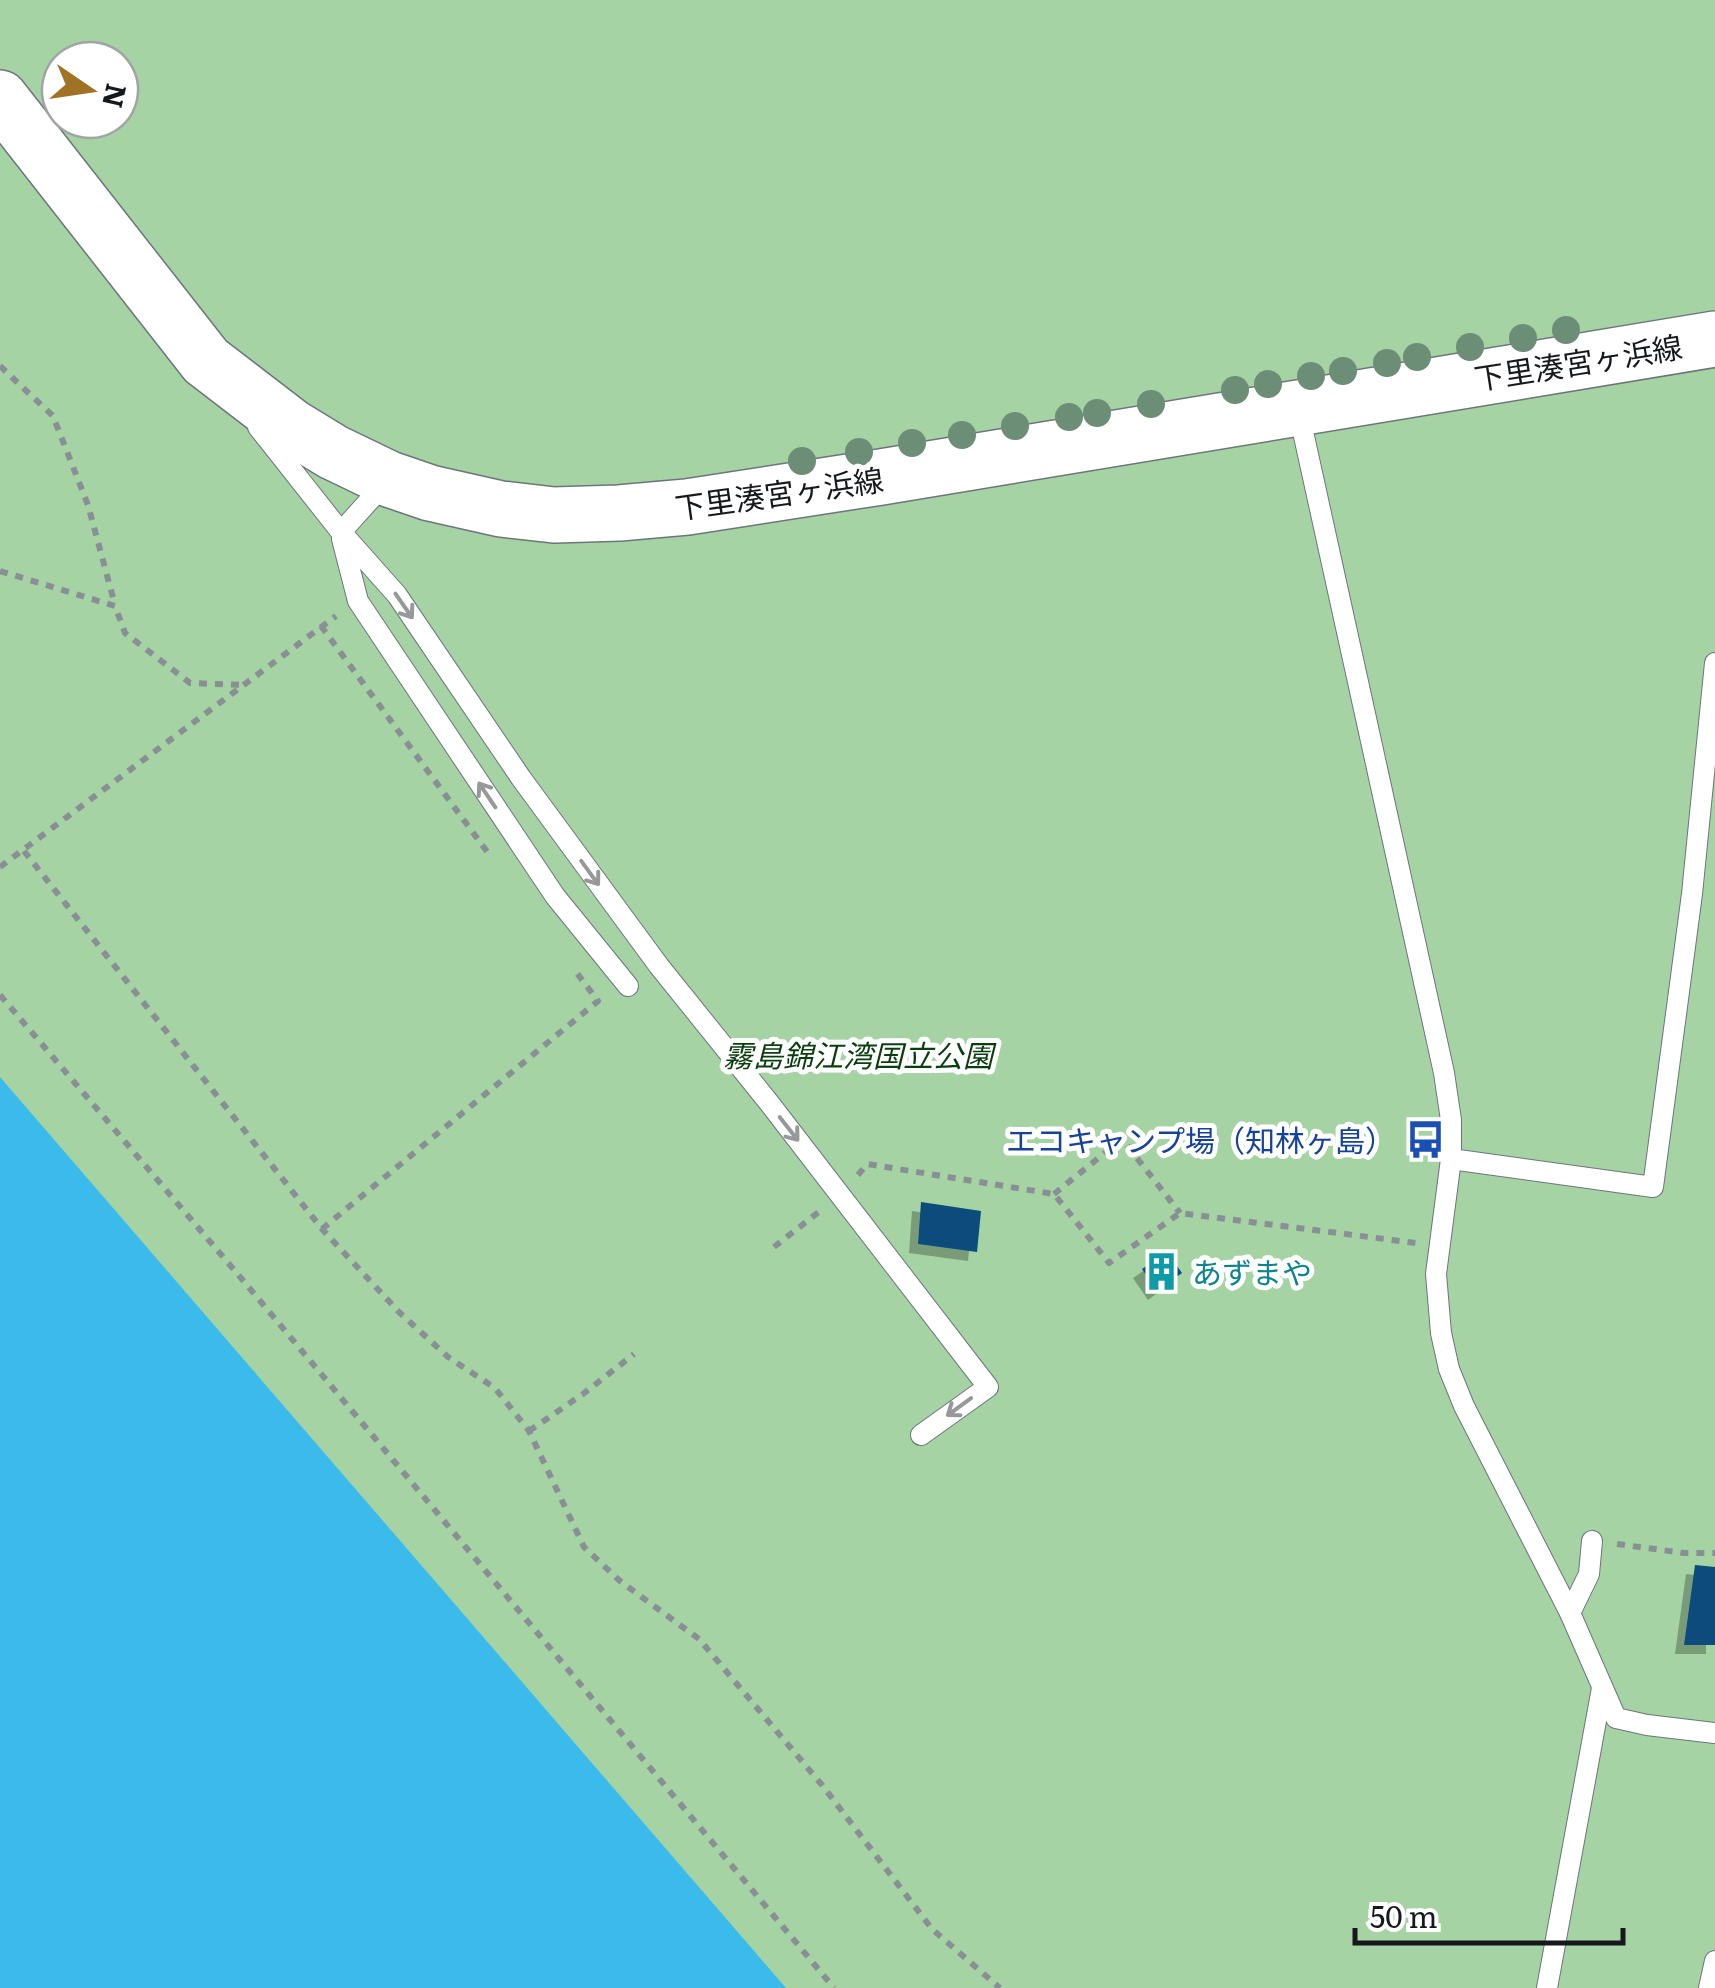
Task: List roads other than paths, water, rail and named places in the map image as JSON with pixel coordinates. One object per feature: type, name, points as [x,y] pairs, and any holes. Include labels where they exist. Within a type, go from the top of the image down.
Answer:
[{"type":"main road","name":"下里湊宮ヶ浜線","points":[[0,98],[206,361],[292,427],[333,452],[389,479],[430,493],[501,509],[554,514],[686,507],[1715,339]]},
{"type":"lane","points":[[206,361],[340,532],[397,595],[521,778],[648,951],[988,1387],[921,1435]]},
{"type":"lane","points":[[1298,407],[1444,1073],[1450,1160],[1436,1274],[1441,1333],[1449,1369],[1570,1613],[1616,1718],[1715,1733]]},
{"type":"lane","points":[[340,532],[389,479]]},
{"type":"lane","points":[[340,532],[358,601],[555,896],[628,986]]},
{"type":"lane","points":[[1450,1160],[1653,1187],[1692,894],[1715,663]]},
{"type":"lane","points":[[1570,1613],[1589,1574],[1592,1541]]},
{"type":"lane","points":[[1547,1988],[1602,1686]]},
{"type":"lane","points":[[1709,1988],[1715,1961]]},
{"type":"water","points":[[0,1077],[786,1988],[0,1988]]},
{"type":"place","name":"エコキャンプ場（知林ヶ島）","points":[[1425,1139]]},
{"type":"place","name":"あずまや","points":[[1162,1271]]},
{"type":"park label","name":"霧島錦江湾国立公園","points":[[858,1054]]}]
